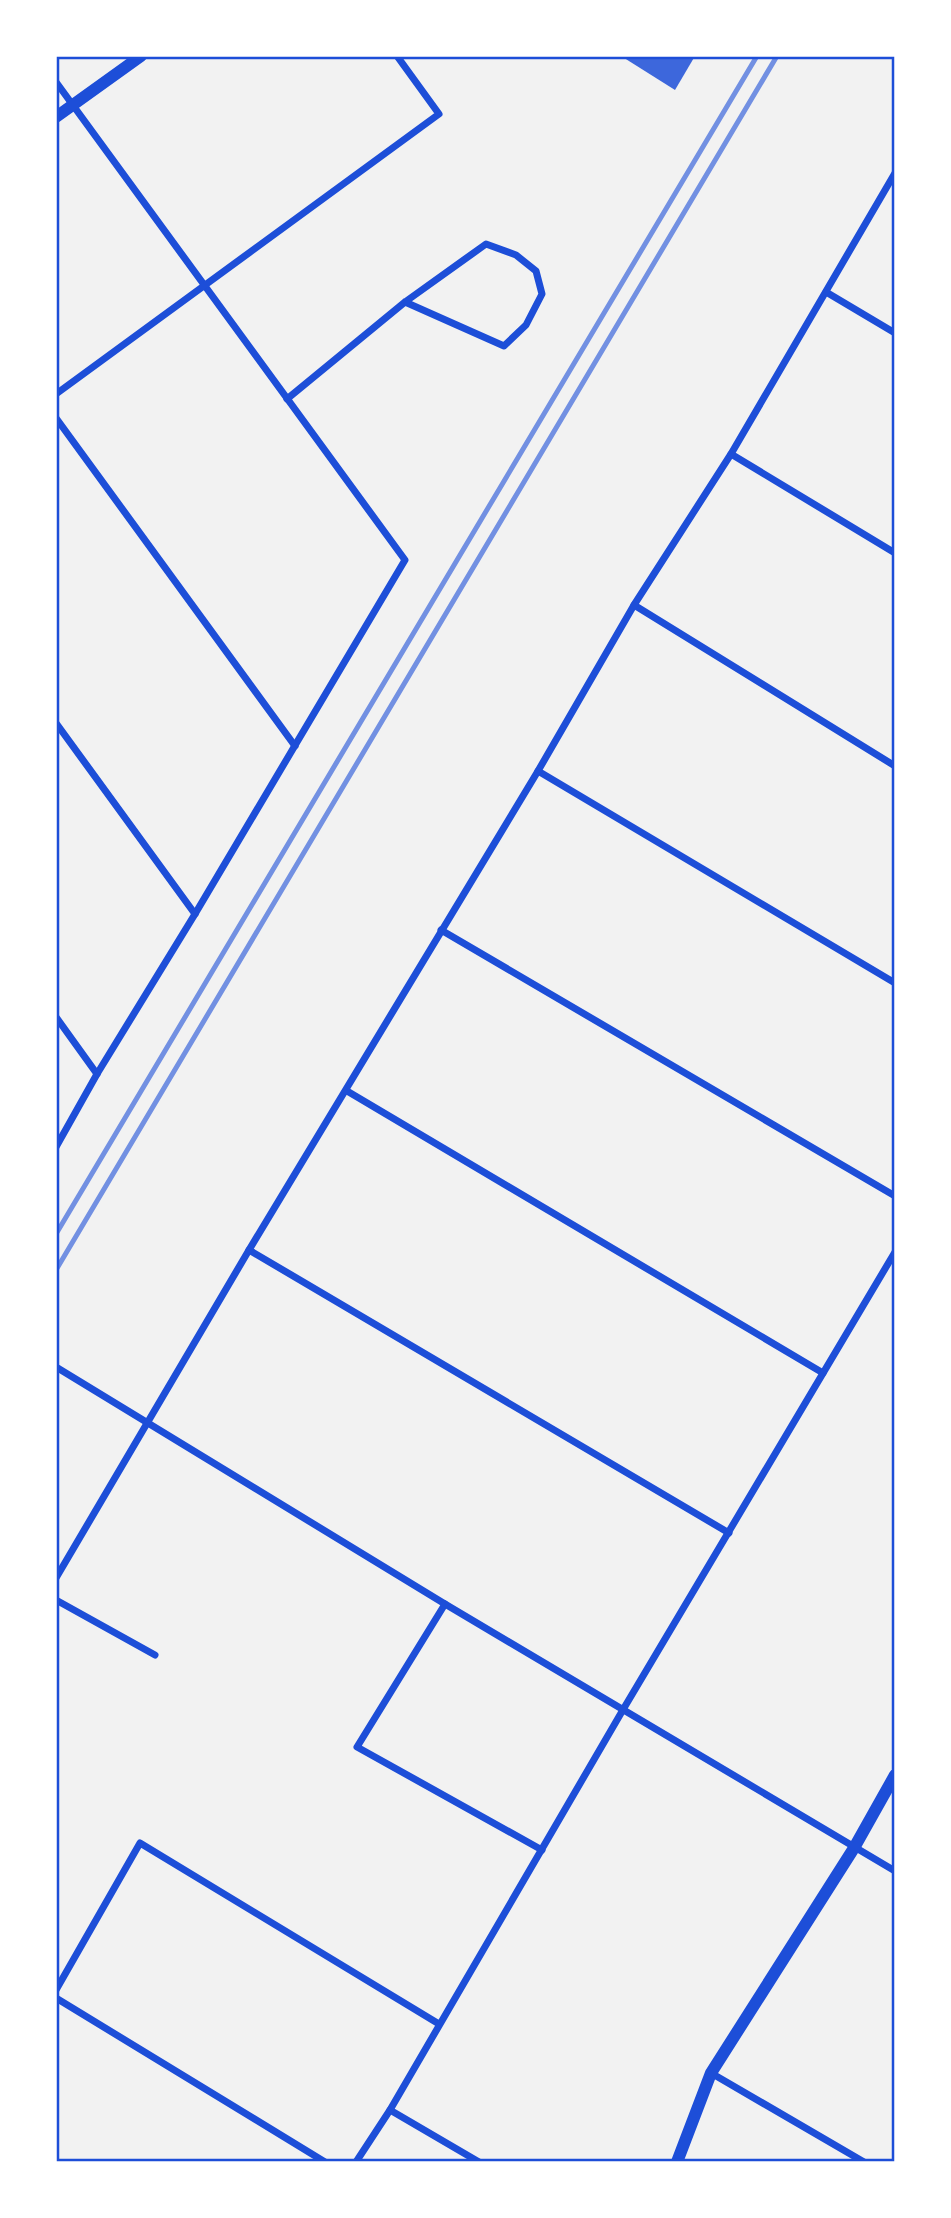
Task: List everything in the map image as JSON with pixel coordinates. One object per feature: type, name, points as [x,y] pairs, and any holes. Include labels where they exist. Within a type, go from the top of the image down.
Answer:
[{"type":"street","points":[[56,117],[141,56]]},
{"type":"street","points":[[56,394],[439,114],[397,56]]},
{"type":"street","points":[[56,82],[405,560],[56,1147]]},
{"type":"street","points":[[56,1578],[249,1250],[538,771],[634,605],[731,454],[895,173]]},
{"type":"street","points":[[288,399],[405,302],[486,244],[516,255],[536,271],[542,294],[526,326],[504,346],[405,302]]},
{"type":"street","points":[[826,292],[895,333]]},
{"type":"street","points":[[56,418],[295,746]]},
{"type":"street","points":[[731,454],[895,553]]},
{"type":"street","points":[[634,605],[895,766]]},
{"type":"street","points":[[56,723],[195,914]]},
{"type":"street","points":[[538,771],[895,983]]},
{"type":"street","points":[[441,930],[895,1196]]},
{"type":"street","points":[[56,1017],[97,1074]]},
{"type":"street","points":[[347,1091],[823,1373]]},
{"type":"street","points":[[249,1250],[729,1533]]},
{"type":"street","points":[[356,2162],[390,2110],[624,1708],[895,1252]]},
{"type":"street","points":[[56,1367],[445,1604],[895,1871]]},
{"type":"street","points":[[56,1600],[155,1655]]},
{"type":"street","points":[[445,1604],[357,1747],[542,1850]]},
{"type":"street","points":[[677,2162],[711,2073],[854,1848],[895,1775]]},
{"type":"street","points":[[56,1990],[140,1843],[439,2024]]},
{"type":"street","points":[[56,1998],[325,2162]]},
{"type":"street","points":[[711,2073],[864,2162]]},
{"type":"street","points":[[390,2110],[480,2162]]},
{"type":"building","points":[[621,56],[695,56],[675,90]]},
{"type":"railway","points":[[56,1234],[757,56]]},
{"type":"railway","points":[[56,1270],[777,56]]}]
